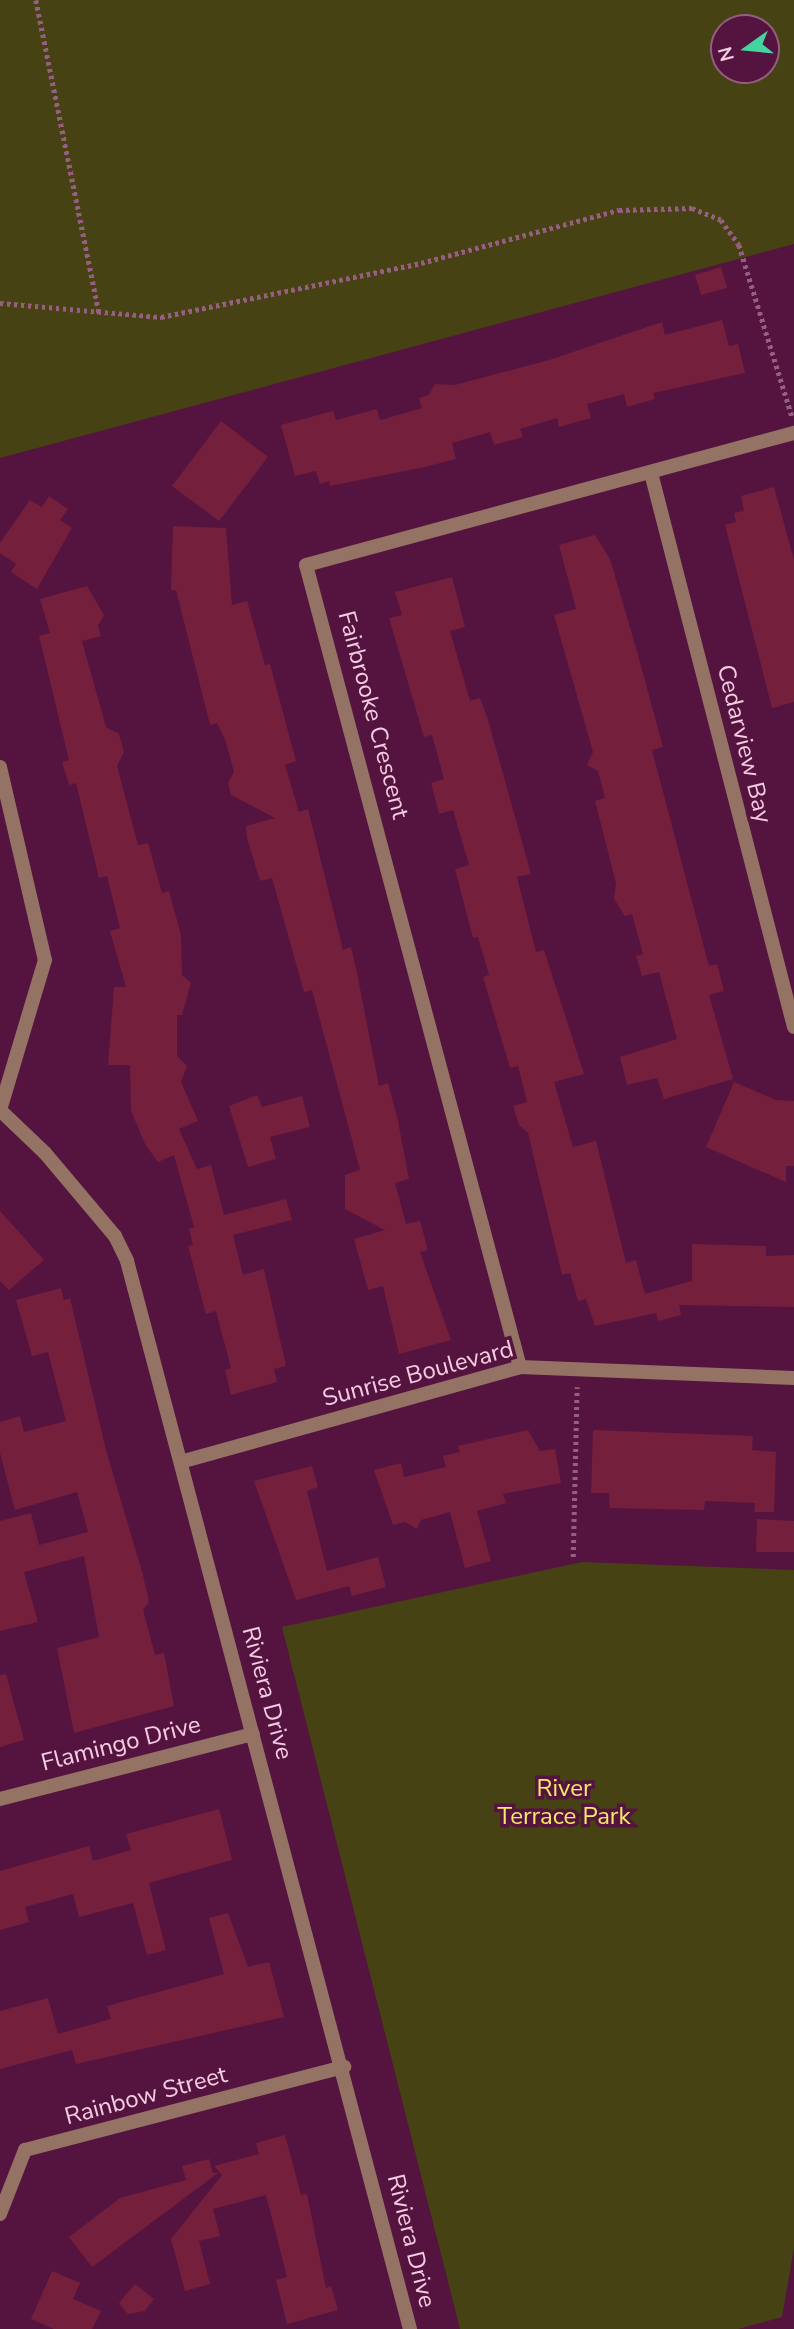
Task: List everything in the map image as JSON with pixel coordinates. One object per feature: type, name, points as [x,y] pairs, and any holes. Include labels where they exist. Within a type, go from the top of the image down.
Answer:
[{"type":"street","name":"Fairbrooke Crescent","points":[[520,1367],[306,565],[794,433]]},
{"type":"street","name":"Cedarview Bay","points":[[651,473],[794,1027]]},
{"type":"street","points":[[0,767],[45,960],[0,1110]]},
{"type":"street","name":"Riviera Drive","points":[[0,1110],[45,1153],[122,1247],[184,1461],[253,1734],[344,2067],[410,2329]]},
{"type":"street","name":"Sunrise Boulevard","points":[[184,1461],[520,1367],[578,1372],[794,1378]]},
{"type":"street","name":"Flamingo Drive","points":[[0,1799],[253,1734]]},
{"type":"street","name":"Rainbow Street","points":[[0,2214],[25,2150],[344,2067]]},
{"type":"path","points":[[36,0],[99,313]]},
{"type":"path","points":[[0,303],[161,317],[421,263],[619,210],[692,208],[721,220],[739,245],[794,422]]},
{"type":"path","points":[[573,1557],[578,1372]]},
{"type":"green space","points":[[0,0],[794,0],[794,244],[0,458]]},
{"type":"green space","name":"River Terrace Park","points":[[582,1562],[794,1570],[794,2248],[782,2317],[738,2329],[460,2329],[282,1627]]},
{"type":"building","points":[[721,267],[727,288],[701,295],[695,275]]},
{"type":"building","points":[[722,320],[729,346],[738,344],[745,373],[653,393],[655,399],[627,407],[624,394],[587,404],[591,418],[559,427],[557,418],[520,429],[523,437],[494,445],[490,432],[452,443],[456,459],[425,467],[330,486],[329,481],[320,484],[316,471],[295,476],[281,425],[333,411],[336,420],[377,409],[380,420],[422,408],[419,398],[429,395],[435,384],[455,385],[549,360],[662,322],[665,335]]},
{"type":"building","points":[[221,421],[268,457],[219,521],[172,486]]},
{"type":"building","points":[[774,487],[794,560],[794,702],[772,708],[725,525],[736,522],[734,513],[744,511],[741,496]]},
{"type":"building","points":[[49,496],[68,509],[60,520],[72,528],[37,589],[11,572],[16,564],[0,553],[0,543],[30,500],[42,507]]},
{"type":"building","points":[[173,526],[226,528],[232,605],[247,601],[265,665],[270,664],[296,761],[285,765],[299,812],[308,809],[343,950],[351,947],[379,1086],[388,1083],[398,1121],[409,1179],[395,1183],[406,1224],[420,1221],[428,1250],[420,1252],[451,1340],[399,1354],[383,1286],[368,1290],[354,1239],[385,1230],[345,1209],[345,1175],[360,1170],[312,990],[304,992],[272,878],[260,881],[247,838],[246,826],[275,818],[231,795],[228,783],[234,772],[225,739],[217,723],[210,725],[176,590],[171,590]]},
{"type":"building","points":[[595,535],[610,559],[638,655],[663,747],[652,750],[709,966],[717,964],[724,991],[709,995],[733,1079],[664,1099],[657,1078],[627,1085],[620,1057],[677,1039],[659,972],[642,976],[636,956],[643,954],[632,914],[625,916],[614,899],[616,883],[595,801],[605,798],[598,771],[587,765],[593,752],[554,615],[576,609],[559,545]]},
{"type":"building","points":[[452,577],[465,627],[450,631],[470,701],[480,698],[488,720],[531,874],[517,877],[536,952],[544,950],[584,1074],[554,1082],[573,1147],[596,1141],[626,1263],[636,1260],[645,1294],[692,1281],[692,1244],[766,1246],[766,1256],[794,1255],[794,1307],[679,1305],[681,1315],[658,1321],[656,1313],[595,1326],[586,1299],[578,1301],[570,1273],[562,1275],[528,1133],[519,1125],[513,1106],[527,1102],[518,1066],[510,1068],[483,977],[489,975],[478,937],[473,938],[455,869],[469,865],[453,810],[439,814],[431,783],[444,779],[432,735],[424,737],[389,618],[402,615],[395,592]]},
{"type":"building","points":[[87,586],[104,615],[98,626],[101,636],[82,641],[106,727],[119,734],[124,752],[117,766],[138,845],[148,843],[162,893],[169,891],[181,935],[182,975],[191,983],[182,1015],[177,1015],[177,1056],[187,1066],[181,1082],[198,1121],[179,1129],[197,1169],[211,1165],[224,1215],[286,1199],[292,1220],[233,1235],[243,1275],[264,1269],[286,1366],[274,1369],[277,1382],[231,1395],[225,1370],[231,1368],[216,1311],[206,1314],[188,1246],[193,1245],[189,1229],[194,1227],[174,1155],[158,1162],[145,1144],[131,1111],[130,1065],[108,1065],[114,987],[126,987],[110,931],[120,928],[107,876],[99,878],[76,783],[69,785],[62,762],[69,760],[39,636],[50,633],[40,599]]},
{"type":"building","points":[[734,1082],[776,1100],[794,1101],[794,1166],[786,1166],[786,1182],[706,1147]]},
{"type":"building","points":[[257,1095],[262,1107],[302,1096],[310,1127],[270,1137],[276,1159],[248,1167],[229,1106]]},
{"type":"building","points":[[0,1211],[44,1260],[9,1290],[0,1281]]},
{"type":"building","points":[[61,1288],[64,1300],[70,1298],[106,1450],[143,1575],[149,1602],[143,1610],[155,1655],[164,1653],[174,1706],[74,1733],[57,1648],[99,1637],[84,1556],[24,1572],[38,1622],[0,1631],[0,1521],[31,1513],[39,1545],[88,1532],[77,1492],[15,1510],[0,1453],[0,1422],[20,1416],[24,1432],[66,1421],[48,1352],[32,1356],[16,1300]]},
{"type":"building","points":[[528,1430],[540,1451],[555,1449],[561,1483],[503,1494],[506,1503],[477,1511],[491,1561],[465,1568],[450,1512],[421,1520],[417,1529],[405,1522],[393,1525],[374,1470],[401,1463],[404,1477],[446,1467],[443,1456],[460,1452],[458,1446]]},
{"type":"building","points":[[593,1430],[753,1436],[752,1450],[776,1452],[774,1512],[754,1512],[755,1503],[705,1501],[704,1510],[610,1508],[609,1493],[591,1493]]},
{"type":"building","points":[[312,1466],[318,1487],[307,1491],[327,1571],[378,1557],[386,1587],[352,1596],[349,1586],[296,1600],[254,1481]]},
{"type":"building","points":[[757,1519],[794,1521],[794,1552],[756,1552]]},
{"type":"building","points":[[6,1674],[24,1740],[0,1747],[0,1675]]},
{"type":"building","points":[[219,1809],[232,1860],[149,1883],[166,1950],[147,1955],[133,1903],[79,1917],[73,1894],[25,1907],[29,1922],[0,1930],[0,1871],[89,1846],[93,1861],[131,1850],[126,1834]]},
{"type":"building","points":[[228,1913],[248,1967],[269,1962],[284,2017],[76,2064],[72,2050],[0,2069],[0,2011],[48,1998],[58,2034],[111,2019],[107,2006],[224,1974],[209,1918]]},
{"type":"building","points":[[285,2135],[301,2195],[307,2194],[326,2288],[331,2286],[338,2310],[287,2324],[276,2280],[287,2277],[266,2195],[213,2209],[220,2236],[199,2241],[210,2284],[185,2291],[171,2239],[222,2175],[214,2166],[259,2154],[256,2143]]},
{"type":"building","points":[[209,2159],[213,2173],[218,2173],[92,2267],[69,2237],[120,2198],[186,2180],[182,2166]]},
{"type":"building","points":[[52,2271],[80,2283],[73,2299],[101,2311],[92,2329],[54,2329],[31,2319]]},
{"type":"building","points":[[135,2284],[154,2299],[145,2311],[128,2314],[119,2303]]}]
